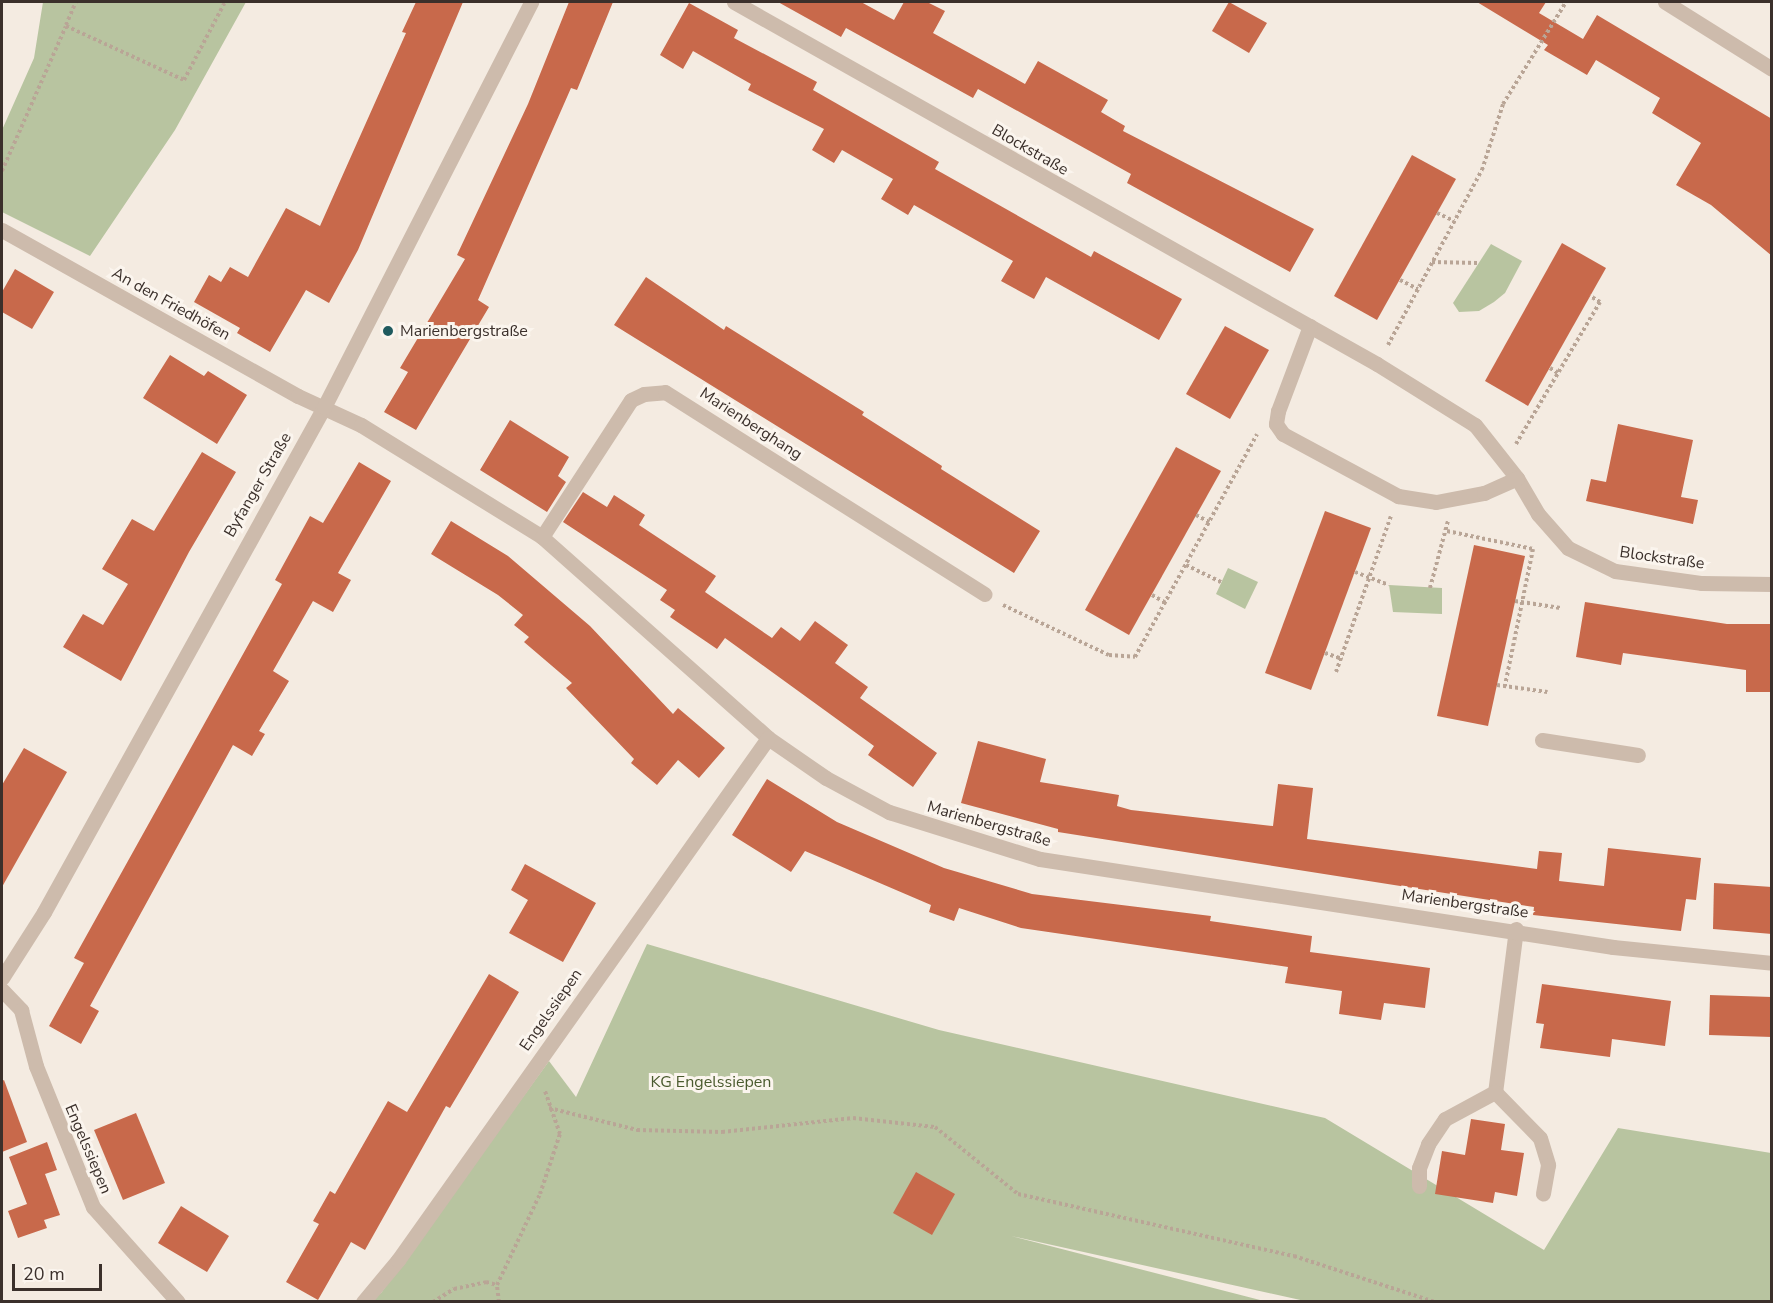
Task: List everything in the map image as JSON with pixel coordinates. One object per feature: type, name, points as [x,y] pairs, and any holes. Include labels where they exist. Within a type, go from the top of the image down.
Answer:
[{"type":"street","name":"Byfanger Straße","points":[[2,978],[44,912],[324,406],[531,2]]},
{"type":"street","name":"Blockstraße","points":[[734,2],[1377,364],[1475,425],[1517,478],[1538,514],[1568,548],[1615,571],[1702,583],[1772,584]]},
{"type":"street","points":[[1665,2],[1772,69]]},
{"type":"street","name":"An den Friedhöfen","points":[[2,230],[298,396],[324,406]]},
{"type":"street","points":[[1310,326],[1276,424],[1283,434],[1398,496],[1436,502],[1484,493],[1517,478]]},
{"type":"street","name":"Marienberghang","points":[[542,537],[631,400],[644,394],[664,392],[984,594]]},
{"type":"street","name":"Marienbergstraße","points":[[324,406],[542,537],[768,738],[826,778],[889,812],[1040,859],[1226,889],[1516,929],[1613,947],[1772,963]]},
{"type":"street","name":"Engelssiepen","points":[[363,1302],[398,1260],[768,738]]},
{"type":"street","points":[[1542,740],[1638,755]]},
{"type":"street","points":[[1495,1092],[1516,929]]},
{"type":"street","name":"Engelssiepen","points":[[2,990],[21,1010],[40,1077],[93,1207],[178,1302]]},
{"type":"street","points":[[1419,1186],[1428,1144],[1445,1119],[1495,1092]]},
{"type":"street","points":[[1495,1092],[1539,1138],[1548,1165],[1543,1194]]},
{"type":"path","points":[[2,171],[76,2]]},
{"type":"path","points":[[66,26],[184,80],[225,2]]},
{"type":"path","points":[[1377,364],[1482,170],[1503,104],[1566,2]]},
{"type":"path","points":[[1437,213],[1454,222]]},
{"type":"path","points":[[1432,262],[1478,263]]},
{"type":"path","points":[[1400,280],[1418,289]]},
{"type":"path","points":[[1505,462],[1600,302],[1590,296]]},
{"type":"path","points":[[1550,368],[1558,373]]},
{"type":"path","points":[[984,594],[1050,630],[1109,655],[1135,657],[1257,433],[1276,424]]},
{"type":"path","points":[[1336,672],[1398,496]]},
{"type":"path","points":[[1430,588],[1447,531],[1450,499]]},
{"type":"path","points":[[1197,515],[1209,522]]},
{"type":"path","points":[[1447,531],[1533,549],[1505,686]]},
{"type":"path","points":[[1186,565],[1221,582]]},
{"type":"path","points":[[1355,572],[1389,585]]},
{"type":"path","points":[[1152,596],[1166,603]]},
{"type":"path","points":[[1515,601],[1560,608]]},
{"type":"path","points":[[1325,653],[1342,659]]},
{"type":"path","points":[[1497,685],[1548,692]]},
{"type":"path","points":[[499,1302],[497,1285],[552,1164],[560,1134],[558,1123],[549,1108],[637,1130],[722,1132],[853,1118],[935,1127],[1018,1194],[1294,1256],[1435,1302]]},
{"type":"path","points":[[433,1302],[454,1289],[486,1282],[497,1285]]},
{"type":"green space","points":[[43,2],[246,2],[175,130],[90,256],[2,212],[2,130],[34,58]]},
{"type":"green space","points":[[1491,244],[1522,261],[1505,293],[1494,302],[1479,311],[1459,312],[1453,303]]},
{"type":"green space","points":[[1228,568],[1258,582],[1245,609],[1216,594]]},
{"type":"green space","points":[[1389,585],[1442,588],[1442,614],[1393,612]]},
{"type":"green space","name":"KG Engelssiepen","points":[[647,944],[939,1030],[1325,1118],[1544,1250],[1618,1128],[1771,1153],[1771,1301],[1305,1301],[1011,1236],[1264,1301],[362,1302],[381,1293],[549,1061],[576,1097]]},
{"type":"building","points":[[416,2],[463,2],[358,250],[329,303],[306,290],[270,352],[237,333],[240,328],[194,302],[209,275],[221,282],[230,267],[248,277],[286,208],[320,226],[406,33],[402,32]]},
{"type":"building","points":[[569,2],[613,2],[577,90],[571,88],[478,300],[489,307],[416,430],[384,412],[408,372],[400,368],[465,259],[457,255],[528,104]]},
{"type":"building","points":[[778,2],[861,2],[894,20],[904,2],[927,2],[945,11],[933,33],[1025,84],[1038,61],[1108,100],[1101,112],[1125,126],[1123,131],[1314,229],[1290,272],[1127,183],[1131,174],[978,89],[973,98],[846,28],[841,37]]},
{"type":"building","points":[[1229,2],[1267,23],[1249,53],[1212,31]]},
{"type":"building","points":[[1477,2],[1546,2],[1539,13],[1583,39],[1597,15],[1772,119],[1772,256],[1711,205],[1676,185],[1701,143],[1652,113],[1660,98],[1596,60],[1587,75],[1544,50],[1548,45]]},
{"type":"building","points":[[689,3],[738,30],[734,38],[817,82],[813,90],[939,162],[935,169],[1091,257],[1094,251],[1182,299],[1159,340],[1046,277],[1034,299],[1001,281],[1013,261],[914,205],[908,215],[881,199],[893,179],[842,150],[834,163],[812,150],[824,129],[748,90],[751,84],[693,51],[683,69],[660,55]]},
{"type":"building","points":[[1412,155],[1456,179],[1377,320],[1334,296]]},
{"type":"building","points":[[1562,243],[1606,268],[1528,406],[1485,381]]},
{"type":"building","points":[[15,269],[54,292],[32,329],[2,312],[2,292]]},
{"type":"building","points":[[646,277],[724,330],[726,326],[864,412],[862,415],[942,466],[941,469],[1040,531],[1014,573],[614,325]]},
{"type":"building","points":[[1225,326],[1269,350],[1230,419],[1186,394]]},
{"type":"building","points":[[170,355],[204,376],[208,371],[247,395],[217,444],[143,398]]},
{"type":"building","points":[[510,420],[569,457],[558,476],[566,482],[547,512],[480,470]]},
{"type":"building","points":[[1618,424],[1693,440],[1681,497],[1698,500],[1693,524],[1586,501],[1591,479],[1606,482]]},
{"type":"building","points":[[1176,447],[1221,471],[1129,635],[1085,610]]},
{"type":"building","points":[[202,452],[236,472],[189,552],[121,681],[63,647],[83,614],[103,625],[128,584],[102,569],[132,519],[154,531]]},
{"type":"building","points":[[359,462],[391,481],[338,573],[351,580],[333,612],[313,601],[273,671],[289,681],[259,731],[265,734],[252,756],[233,745],[90,1006],[99,1011],[81,1044],[49,1026],[84,963],[74,958],[282,584],[275,580],[310,516],[323,523]]},
{"type":"building","points":[[583,492],[607,507],[614,495],[645,515],[639,525],[716,576],[705,592],[772,638],[781,627],[800,641],[815,621],[848,645],[835,663],[868,687],[860,698],[937,753],[913,787],[868,755],[874,746],[725,638],[717,649],[670,617],[675,610],[660,600],[667,590],[563,522]]},
{"type":"building","points":[[1325,511],[1371,528],[1311,690],[1265,673]]},
{"type":"building","points":[[451,521],[508,556],[590,626],[673,714],[678,708],[725,748],[699,778],[678,760],[657,785],[631,763],[634,759],[566,688],[572,683],[524,642],[529,637],[514,625],[523,615],[498,595],[431,554]]},
{"type":"building","points":[[1474,545],[1525,556],[1488,726],[1437,716]]},
{"type":"building","points":[[1585,602],[1727,624],[1772,624],[1772,692],[1746,692],[1746,670],[1623,653],[1621,665],[1576,657]]},
{"type":"building","points":[[978,741],[1046,759],[1040,782],[1119,795],[1117,806],[1131,810],[1273,826],[1278,784],[1313,788],[1307,839],[1537,869],[1539,851],[1562,853],[1559,881],[1604,886],[1608,848],[1701,858],[1696,900],[1686,899],[1681,931],[1533,915],[1534,907],[1058,832],[1058,829],[961,803]]},
{"type":"building","points":[[24,748],[67,772],[2,887],[2,785]]},
{"type":"building","points":[[767,779],[837,822],[944,868],[1032,894],[1211,916],[1210,921],[1312,936],[1310,952],[1430,968],[1425,1008],[1384,1003],[1381,1020],[1339,1014],[1342,991],[1285,983],[1288,967],[1021,928],[959,908],[954,921],[929,912],[931,905],[805,851],[791,872],[732,835]]},
{"type":"building","points":[[525,864],[596,903],[563,962],[509,933],[528,900],[511,890]]},
{"type":"building","points":[[1714,883],[1772,887],[1772,934],[1713,929]]},
{"type":"building","points":[[489,974],[519,992],[450,1108],[446,1106],[365,1250],[351,1242],[318,1300],[286,1282],[319,1224],[313,1221],[330,1191],[335,1194],[388,1101],[407,1112]]},
{"type":"building","points":[[1542,984],[1671,1001],[1665,1046],[1612,1039],[1610,1057],[1540,1048],[1544,1024],[1536,1023]]},
{"type":"building","points":[[1710,995],[1772,997],[1772,1037],[1709,1035]]},
{"type":"building","points":[[4,1080],[27,1142],[2,1152],[2,1081]]},
{"type":"building","points":[[136,1113],[165,1183],[123,1200],[94,1130]]},
{"type":"building","points":[[1471,1119],[1505,1124],[1501,1150],[1524,1153],[1517,1196],[1495,1192],[1493,1203],[1435,1194],[1442,1151],[1465,1155]]},
{"type":"building","points":[[47,1142],[57,1170],[45,1174],[60,1215],[44,1220],[47,1228],[18,1238],[8,1211],[27,1204],[9,1157]]},
{"type":"building","points":[[916,1172],[955,1194],[932,1235],[893,1213]]},
{"type":"building","points":[[181,1206],[229,1236],[207,1272],[158,1243]]},
{"type":"place","name":"Marienbergstraße","points":[[388,331]]}]
